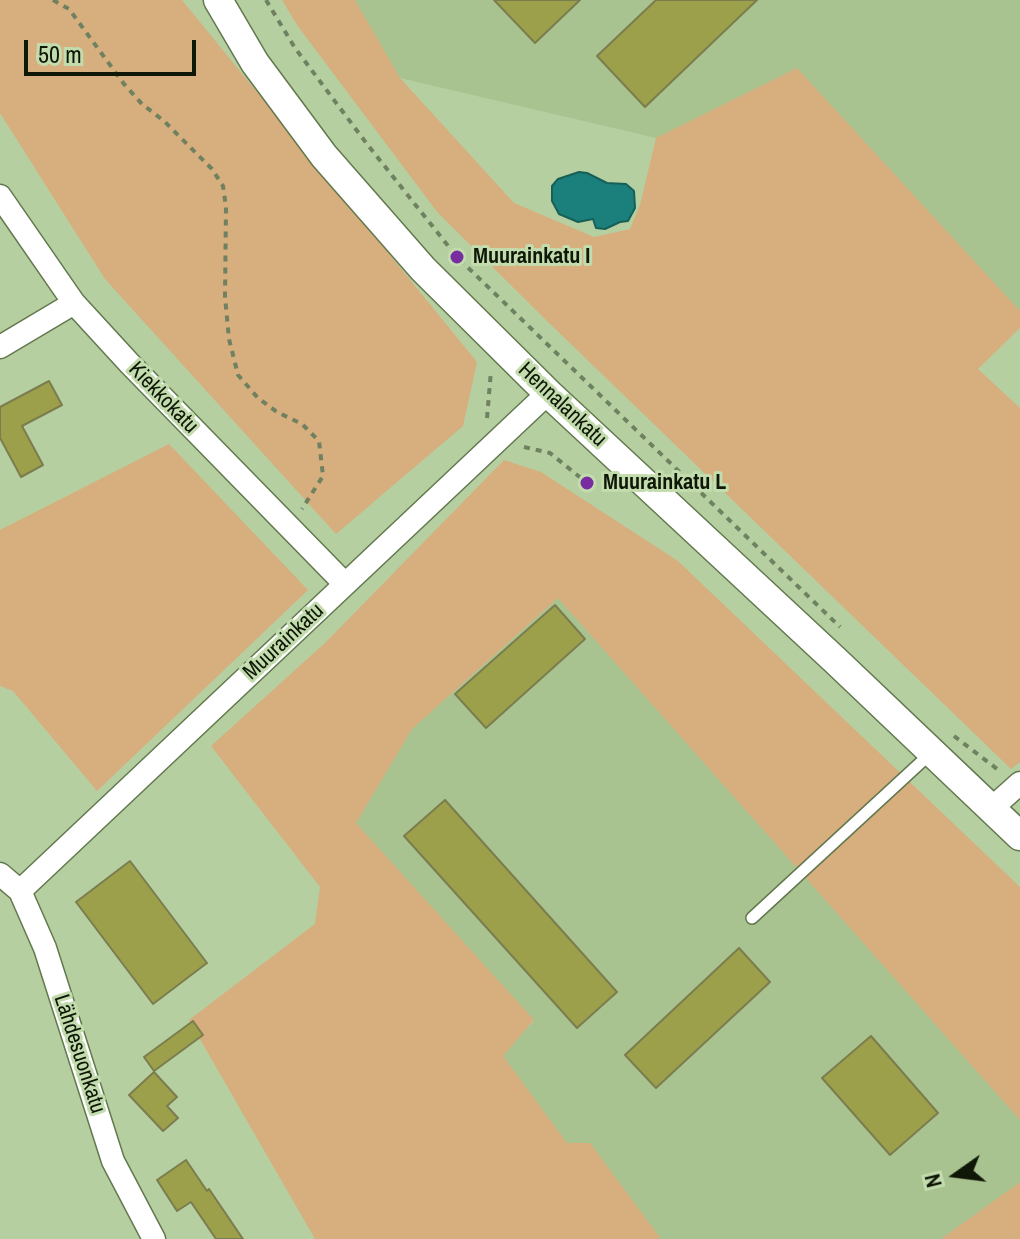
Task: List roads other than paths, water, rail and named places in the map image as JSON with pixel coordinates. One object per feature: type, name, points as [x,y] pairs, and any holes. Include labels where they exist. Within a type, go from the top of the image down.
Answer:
[{"type":"street","name":"Hennalankatu","points":[[218,0],[255,63],[324,156],[423,269],[548,393],[836,661],[939,741],[992,808],[1020,836]]},
{"type":"street","name":"Kiekkokatu","points":[[0,196],[74,303],[345,584]]},
{"type":"street","points":[[0,347],[74,303]]},
{"type":"street","name":"Muurainkatu","points":[[20,891],[345,584],[496,427],[548,393]]},
{"type":"street","points":[[992,808],[1019,784]]},
{"type":"street","name":"Lähdesuonkatu","points":[[0,874],[20,891],[45,948],[113,1161],[154,1239]]},
{"type":"lane","points":[[752,918],[939,741]]},
{"type":"water","points":[[579,172],[607,183],[626,184],[634,191],[635,208],[628,221],[605,229],[596,228],[593,219],[578,222],[559,214],[552,201],[552,186],[558,179]]},
{"type":"place","name":"Muurainkatu I","points":[[457,257]]},
{"type":"place","name":"Muurainkatu L","points":[[587,483]]}]
